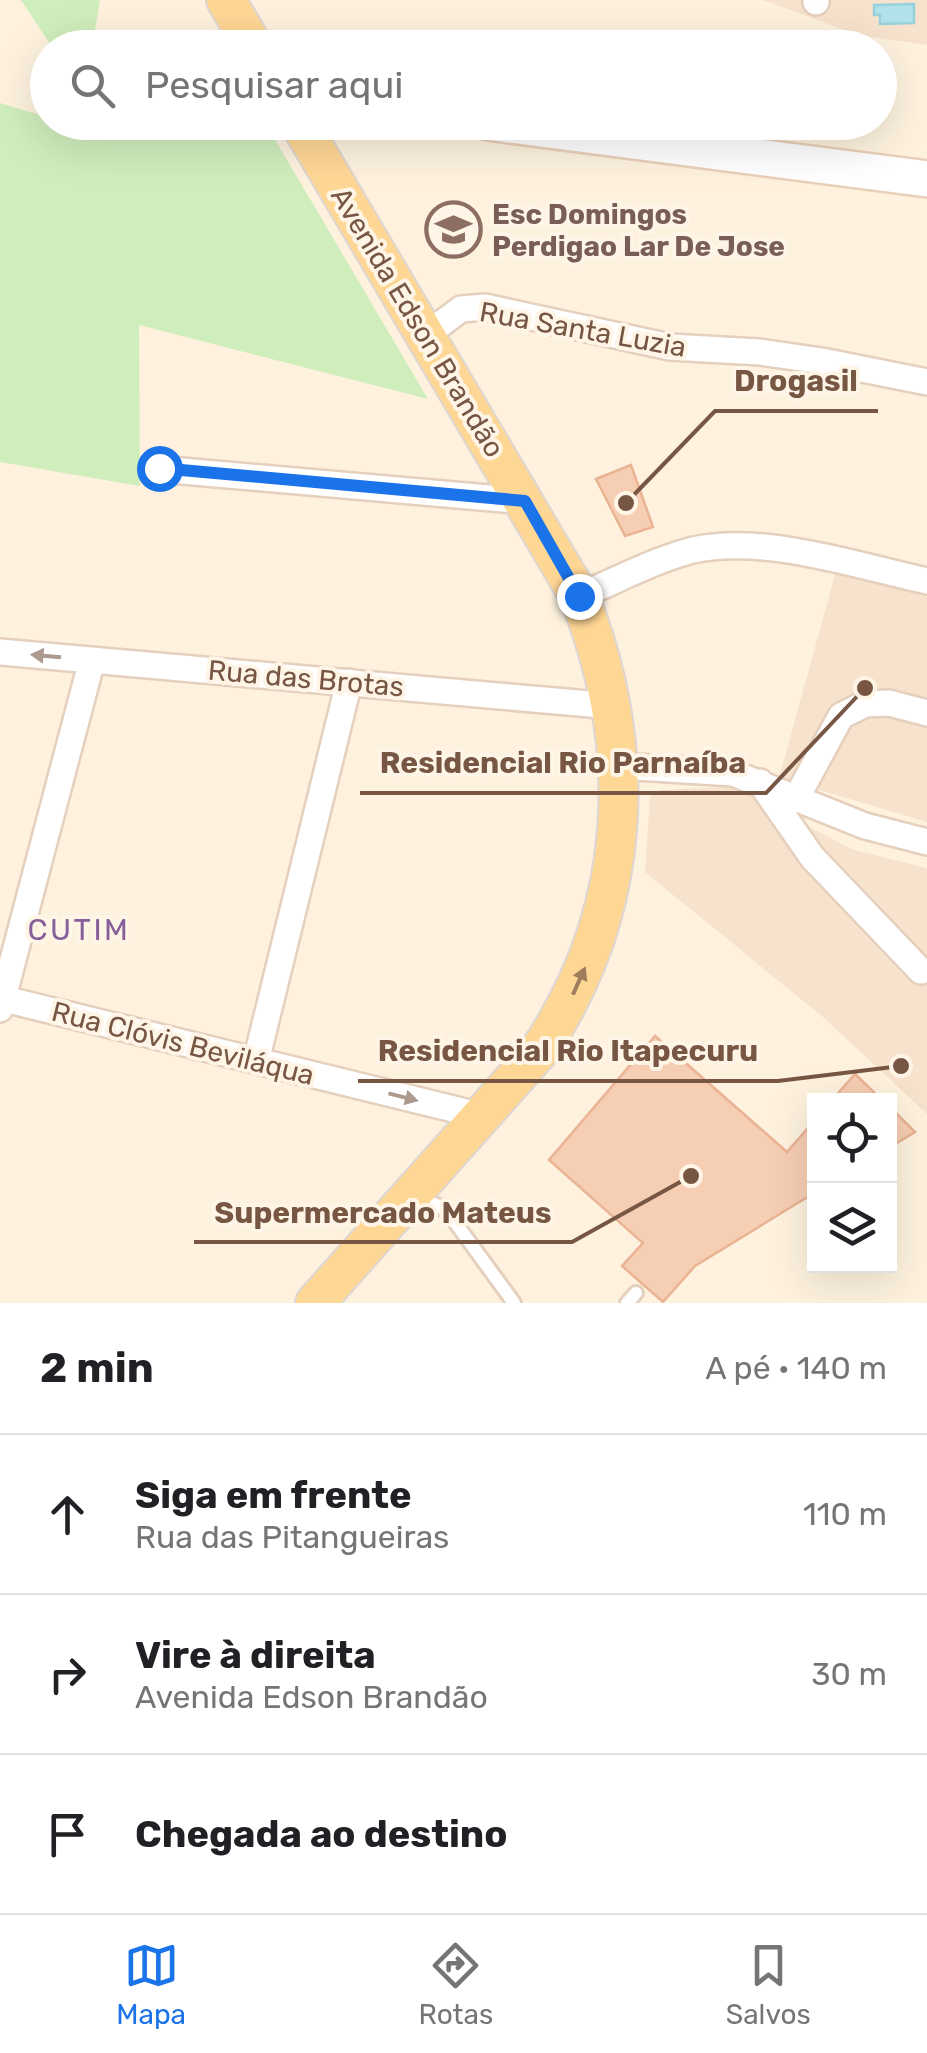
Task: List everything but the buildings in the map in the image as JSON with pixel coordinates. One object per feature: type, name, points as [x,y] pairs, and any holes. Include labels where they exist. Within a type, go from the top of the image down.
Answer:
[{"type":"main road","points":[[226,0],[244,30]]},
{"type":"main road","name":"Avenida Edson Brandão","points":[[310,140],[579,596],[600,654],[612,706],[619,766],[615,856],[594,944],[562,1016],[538,1051],[315,1303]]},
{"type":"street","points":[[628,140],[927,178]]},
{"type":"street","name":"Rua Santa Luzia","points":[[426,335],[462,309],[485,307],[670,347],[806,358],[927,382]]},
{"type":"street","points":[[159,468],[525,501]]},
{"type":"street","points":[[579,596],[694,550],[719,547],[784,551],[927,580]]},
{"type":"street","name":"Rua das Brotas","points":[[0,652],[612,706]]},
{"type":"street","points":[[1,1002],[92,660]]},
{"type":"street","points":[[256,1061],[349,682]]},
{"type":"street","points":[[796,797],[841,716],[865,704],[890,703],[927,713]]},
{"type":"street","points":[[619,766],[708,769],[760,782],[866,826],[927,842]]},
{"type":"street","points":[[760,782],[812,857],[921,971]]},
{"type":"street","name":"Rua Clóvis Beviláqua","points":[[1,1002],[482,1116]]},
{"type":"lane","points":[[412,1194],[452,1218],[514,1303]]},
{"type":"shaded area","points":[[763,0],[927,0],[927,45],[897,41],[897,30],[844,30]]},
{"type":"shaded area","points":[[836,571],[927,597],[927,822],[779,778]]},
{"type":"shaded area","points":[[736,789],[854,850],[927,868],[927,1114],[824,1018],[645,872],[650,797],[660,790]]},
{"type":"green space","points":[[21,0],[100,0],[95,30],[41,30]]},
{"type":"green space","points":[[0,103],[30,112],[30,140],[275,140],[428,399],[139,325],[140,486],[0,462]]},
{"type":"water","points":[[914,4],[914,23],[880,24],[880,15],[874,15],[874,5]]},
{"type":"place","name":"Esc Domingos Perdigao Lar De Jose","points":[[453,230]]},
{"type":"place","name":"Drogasil","points":[[626,503]]},
{"type":"place","name":"Residencial Rio Parnaíba","points":[[865,688]]},
{"type":"place","name":"Residencial Rio Itapecuru","points":[[901,1066]]},
{"type":"place","name":"Supermercado Mateus","points":[[691,1176]]},
{"type":"district","name":"CUTIM","points":[[79,930]]},
{"type":"route","points":[[159,468],[525,501],[579,596]]}]
